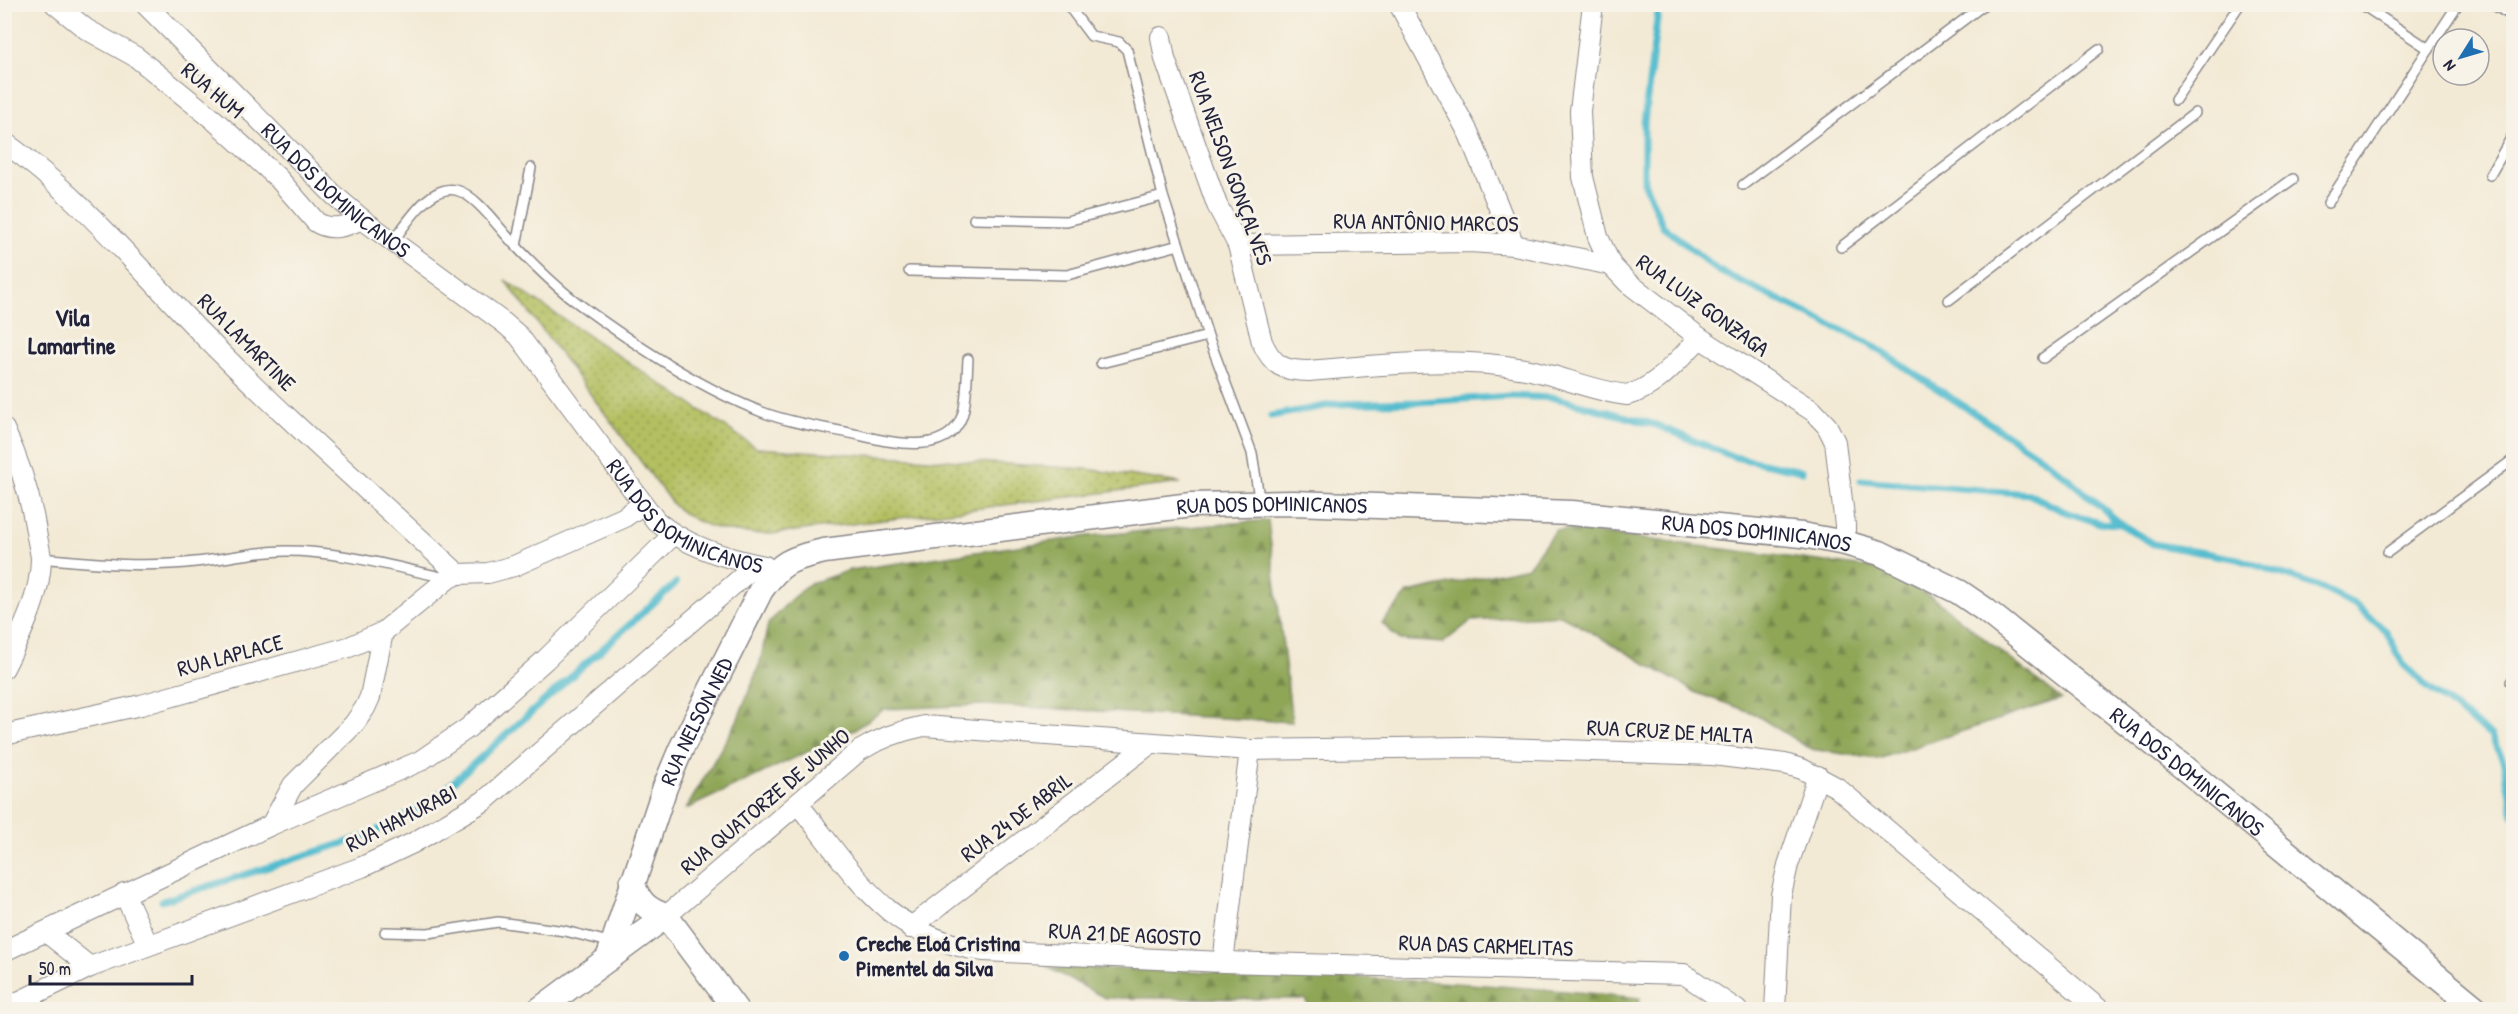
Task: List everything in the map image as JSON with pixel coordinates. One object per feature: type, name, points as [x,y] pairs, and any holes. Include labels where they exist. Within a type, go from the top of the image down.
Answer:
[{"type":"street","name":"RUA HUM","points":[[55,4],[86,29],[136,57],[214,120],[278,178],[316,222],[322,226],[338,227],[362,219]]},
{"type":"street","name":"RUA DOS DOMINICANOS","points":[[145,4],[319,181],[362,219],[519,336],[642,505],[673,535],[692,544],[766,566],[845,548],[1191,505],[1260,504],[1572,513],[1802,535],[1845,543],[1880,553],[1959,592],[1984,609],[2183,767],[2478,1010]]},
{"type":"street","points":[[1399,4],[1469,134],[1514,245]]},
{"type":"street","name":"RUA LUIZ GONZAGA","points":[[1593,4],[1580,111],[1583,177],[1598,237],[1611,265],[1627,282],[1700,338],[1813,411],[1827,426],[1835,442],[1845,543]]},
{"type":"street","name":"RUA NELSON GONÇALVES","points":[[1161,37],[1165,59],[1217,205],[1238,245],[1262,342],[1268,356],[1276,364],[1293,371],[1425,361],[1472,363],[1526,369],[1628,395],[1640,392],[1652,383],[1700,338]]},
{"type":"street","name":"RUA LAMARTINE","points":[[4,142],[24,155],[88,213],[202,334],[454,576]]},
{"type":"street","name":"RUA ANTÔNIO MARCOS","points":[[1238,245],[1470,242],[1514,245],[1611,265]]},
{"type":"street","points":[[4,429],[18,458],[29,492],[41,558],[38,580],[26,622],[4,668]]},
{"type":"street","points":[[454,576],[488,573],[514,566],[623,518],[642,505]]},
{"type":"street","name":"RUA HAMURABI","points":[[4,951],[271,825],[420,761],[468,728],[546,660],[673,535]]},
{"type":"street","name":"RUA NELSON NED","points":[[610,951],[665,787],[681,749],[761,590],[766,566]]},
{"type":"street","name":"RUA HAMURABI","points":[[4,1009],[90,967],[362,867],[452,822],[484,801],[766,566]]},
{"type":"street","name":"RUA LAPLACE","points":[[4,735],[130,707],[349,647],[383,632],[454,576]]},
{"type":"street","points":[[271,825],[293,785],[333,745],[365,708],[370,697],[383,632]]},
{"type":"street","name":"RUA QUATORZE DE JUNHO","points":[[666,916],[859,751],[876,740],[924,726],[1151,743]]},
{"type":"street","name":"RUA CRUZ DE MALTA","points":[[1151,743],[1250,750],[1468,747],[1713,755],[1785,764],[1818,776],[1852,800],[2099,1009]]},
{"type":"street","name":"RUA 24 DE ABRIL","points":[[910,928],[1151,743]]},
{"type":"street","points":[[1223,962],[1250,750]]},
{"type":"street","points":[[1775,1010],[1781,896],[1788,865],[1818,776]]},
{"type":"street","name":"RUA 21 DE AGOSTO","points":[[798,804],[872,896],[890,914],[910,928],[946,944],[984,951],[1223,962]]},
{"type":"street","points":[[632,883],[637,897],[645,906],[666,916],[736,1010]]},
{"type":"street","points":[[124,893],[148,945]]},
{"type":"street","points":[[539,1010],[610,951],[666,916]]},
{"type":"street","points":[[46,932],[90,967]]},
{"type":"street","name":"RUA DAS CARMELITAS","points":[[1223,962],[1684,974],[1737,1010]]},
{"type":"lane","points":[[1067,4],[1091,36],[1096,39],[1119,42],[1127,50],[1163,196],[1208,336],[1252,453],[1260,504]]},
{"type":"lane","points":[[1743,185],[1985,4]]},
{"type":"lane","points":[[2175,100],[2240,4]]},
{"type":"lane","points":[[2361,4],[2429,49]]},
{"type":"lane","points":[[2328,202],[2458,4]]},
{"type":"lane","points":[[2492,4],[2514,17]]},
{"type":"lane","points":[[1841,247],[2099,49]]},
{"type":"lane","points":[[1949,300],[2195,113]]},
{"type":"lane","points":[[2490,175],[2514,133]]},
{"type":"lane","points":[[516,246],[531,168]]},
{"type":"lane","points":[[2043,358],[2294,179]]},
{"type":"lane","points":[[392,242],[431,197],[450,189],[466,195],[573,300],[654,354],[702,382],[774,416],[880,440],[926,444],[938,441],[957,426],[964,411],[968,359]]},
{"type":"lane","points":[[974,219],[1067,221],[1163,196]]},
{"type":"lane","points":[[909,271],[1067,275],[1179,245]]},
{"type":"lane","points":[[1101,363],[1208,336]]},
{"type":"lane","points":[[2388,552],[2514,459]]},
{"type":"lane","points":[[41,558],[109,564],[193,562],[283,550],[319,552],[454,576]]},
{"type":"lane","points":[[385,932],[428,933],[498,922],[542,927],[610,951]]},
{"type":"green space","points":[[505,280],[757,448],[1087,469],[1181,483],[771,534],[720,529],[696,520],[674,506]]},
{"type":"green space","points":[[1268,520],[1292,722],[984,705],[885,709],[854,730],[686,809],[737,721],[760,663],[768,624],[809,584],[850,570],[1088,536]]},
{"type":"green space","points":[[1555,530],[1573,530],[1874,568],[1933,598],[2061,699],[1878,759],[1810,749],[1753,713],[1697,693],[1561,615],[1471,621],[1443,643],[1400,640],[1382,623],[1408,593],[1528,567]]},
{"type":"green space","points":[[1047,967],[1418,981],[1640,998],[1638,1010],[1310,1009],[1305,999],[1105,998]]},
{"type":"waterway","points":[[1659,4],[1644,122],[1644,182],[1663,226],[1717,270],[1870,344],[2051,464],[2121,524],[2153,544],[2238,559],[2317,586],[2354,604],[2386,631],[2403,664],[2427,687],[2491,736],[2503,760],[2514,816]]},
{"type":"waterway","points":[[1271,416],[1336,404],[1420,402],[1510,396],[1556,398],[1656,425],[1734,457],[1802,471]]},
{"type":"waterway","points":[[1861,480],[2029,494],[2063,511],[2099,523],[2121,524]]},
{"type":"waterway","points":[[162,901],[366,836],[412,813],[442,792],[676,583]]},
{"type":"place","name":"Creche Eloá Cristina Pimentel da Silva","points":[[844,956]]},
{"type":"district","name":"Vila Lamartine","points":[[72,332]]}]
